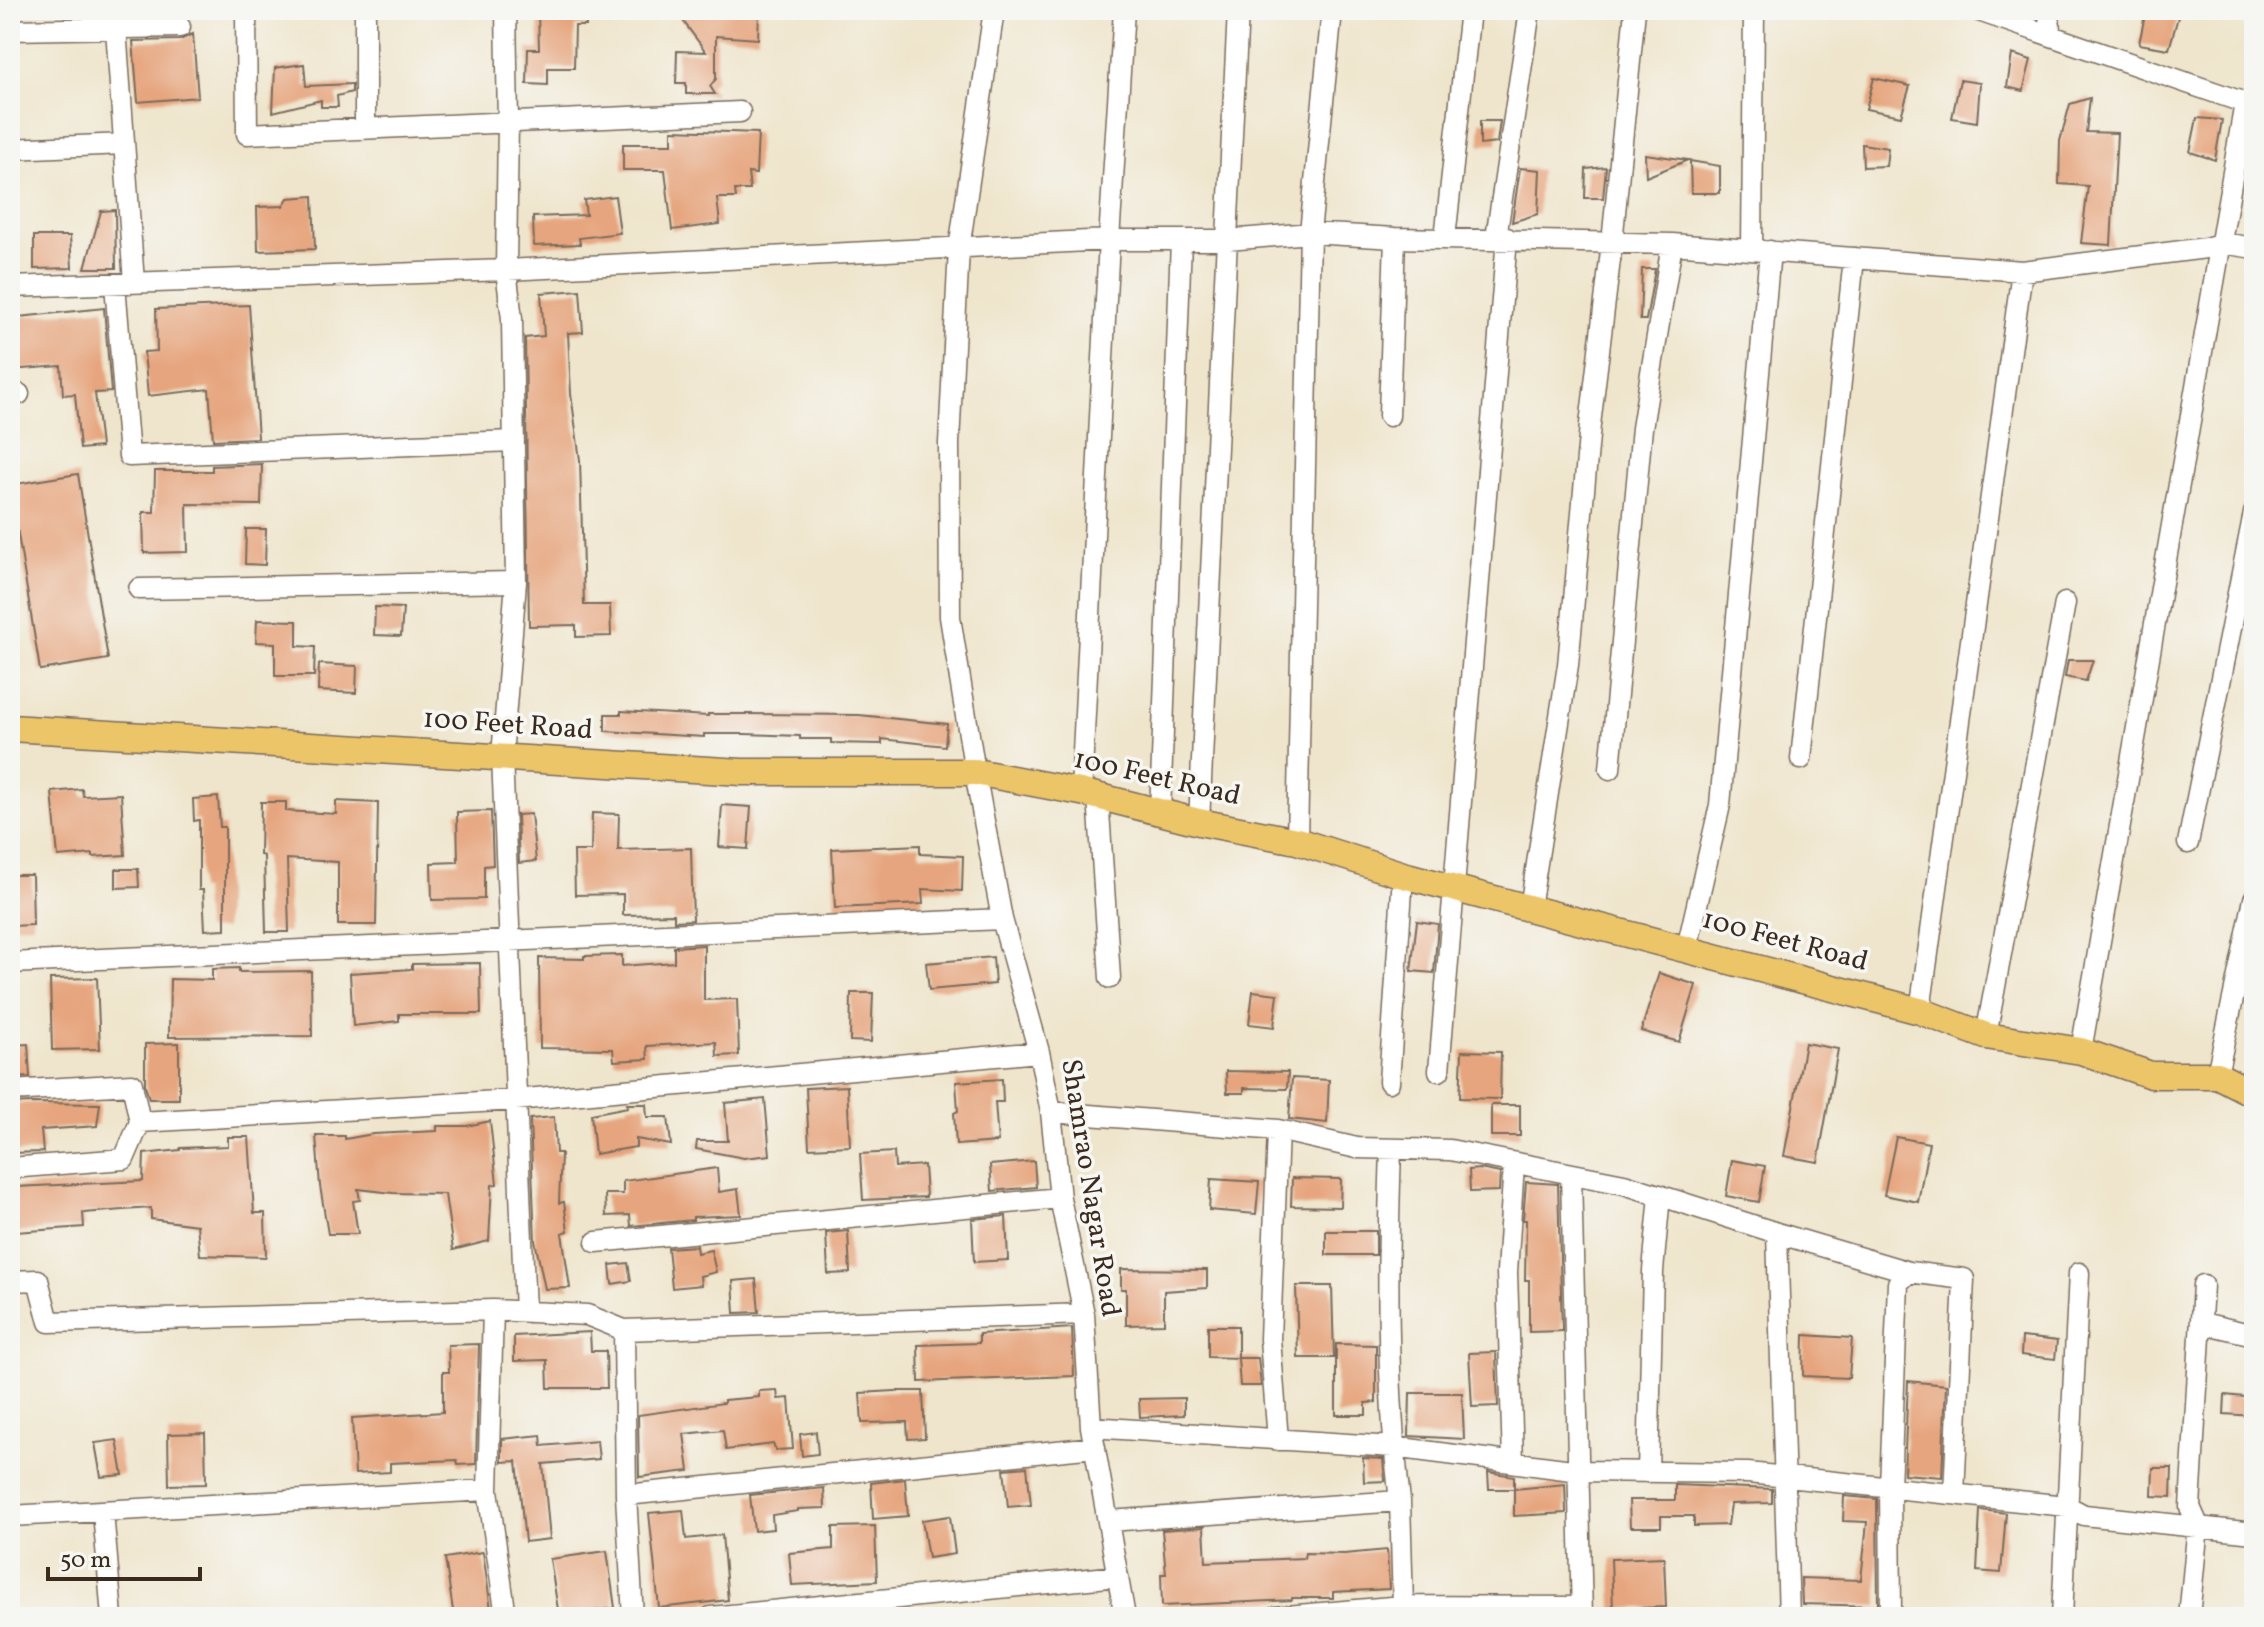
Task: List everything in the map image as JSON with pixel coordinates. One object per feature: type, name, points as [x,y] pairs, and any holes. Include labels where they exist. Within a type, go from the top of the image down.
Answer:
[{"type":"main road","name":"100 Feet Road","points":[[10,728],[742,772],[975,772],[1297,841],[1403,875],[1920,1011],[1986,1036],[2081,1051],[2151,1075],[2217,1075],[2254,1094]]},
{"type":"street","points":[[365,10],[365,128]]},
{"type":"street","points":[[506,10],[506,270],[512,319],[516,582],[502,756],[525,1312]]},
{"type":"street","name":"Shamrao Nagar Road","points":[[994,10],[959,249],[949,443],[950,617],[1002,919],[1039,1052],[1051,1112],[1060,1198],[1084,1314],[1093,1437],[1125,1617]]},
{"type":"street","points":[[1110,978],[1089,794],[1109,240],[1124,10]]},
{"type":"street","points":[[1199,822],[1238,10]]},
{"type":"street","points":[[1297,841],[1310,233],[1332,10]]},
{"type":"street","points":[[1445,238],[1470,10]]},
{"type":"street","points":[[1439,1071],[1501,238],[1530,10]]},
{"type":"street","points":[[1530,908],[1568,665],[1590,425],[1635,10]]},
{"type":"street","points":[[1687,948],[1720,805],[1761,251],[1754,10]]},
{"type":"street","points":[[1976,10],[2250,104],[2222,243],[2081,1051]]},
{"type":"street","points":[[2049,10],[2050,34]]},
{"type":"street","points":[[246,12],[247,134],[740,112]]},
{"type":"street","points":[[10,30],[180,27]]},
{"type":"street","points":[[116,28],[124,144],[129,456],[514,441]]},
{"type":"street","points":[[10,149],[124,144]]},
{"type":"street","points":[[10,287],[506,270],[1109,240],[1228,240],[1310,233],[1395,238],[1672,244],[2022,271],[2206,248],[2222,243],[2254,248]]},
{"type":"street","points":[[1389,416],[1395,238]]},
{"type":"street","points":[[1160,813],[1181,240]]},
{"type":"street","points":[[1610,769],[1642,428],[1672,244]]},
{"type":"street","points":[[1801,759],[1854,258]]},
{"type":"street","points":[[1920,1011],[2022,271]]},
{"type":"street","points":[[2188,843],[2254,513]]},
{"type":"street","points":[[139,589],[516,582]]},
{"type":"street","points":[[1986,1036],[2065,603]]},
{"type":"street","points":[[1389,1082],[1403,875]]},
{"type":"street","points":[[2217,1075],[2254,899]]},
{"type":"street","points":[[10,963],[1002,919]]},
{"type":"street","points":[[140,1122],[515,1100],[1039,1052]]},
{"type":"street","points":[[10,1091],[132,1084],[140,1122],[124,1159],[10,1168]]},
{"type":"street","points":[[1051,1112],[1278,1130],[1357,1148],[1450,1150],[1624,1184],[1909,1272],[1964,1279],[1954,1494]]},
{"type":"street","points":[[1278,1130],[1270,1339],[1278,1440]]},
{"type":"street","points":[[1391,1149],[1387,1271],[1393,1447],[1400,1501],[1403,1606]]},
{"type":"street","points":[[1513,1462],[1507,1272],[1514,1164]]},
{"type":"street","points":[[1275,1617],[1403,1606],[1581,1612],[1571,1175]]},
{"type":"street","points":[[1648,1472],[1653,1271],[1660,1195]]},
{"type":"street","points":[[596,1242],[1060,1198]]},
{"type":"street","points":[[1777,1233],[1789,1617]]},
{"type":"street","points":[[1891,1617],[1890,1487],[1898,1283],[1909,1272]]},
{"type":"street","points":[[2062,1617],[2079,1273]]},
{"type":"street","points":[[10,1281],[38,1280],[49,1322],[493,1310],[587,1315],[624,1330],[1084,1314]]},
{"type":"street","points":[[2189,1617],[2198,1525],[2190,1507],[2203,1285]]},
{"type":"street","points":[[493,1310],[488,1490],[506,1617]]},
{"type":"street","points":[[2202,1323],[2254,1335]]},
{"type":"street","points":[[624,1330],[626,1495],[633,1617]]},
{"type":"street","points":[[626,1495],[1093,1437],[1278,1440],[1393,1447],[1580,1471],[1784,1476],[2067,1506],[2084,1515],[2254,1533]]},
{"type":"street","points":[[10,1516],[488,1490]]},
{"type":"street","points":[[1108,1521],[1400,1501]]},
{"type":"street","points":[[103,1512],[112,1617]]},
{"type":"street","points":[[711,1617],[1118,1576]]},
{"type":"building","points":[[538,10],[585,10],[586,26],[575,26],[574,68],[548,68],[548,85],[527,84],[528,49],[539,49]]},
{"type":"building","points":[[675,10],[759,10],[758,39],[716,36],[716,79],[710,86],[715,94],[686,94],[686,83],[676,83],[677,51],[706,52]]},
{"type":"building","points":[[2146,10],[2180,10],[2169,49],[2139,44]]},
{"type":"building","points":[[193,34],[198,97],[138,102],[133,41],[180,40]]},
{"type":"building","points":[[2012,54],[2031,60],[2023,91],[2007,87]]},
{"type":"building","points":[[304,64],[306,86],[352,84],[352,92],[337,96],[338,107],[321,107],[321,100],[273,112],[275,68]]},
{"type":"building","points":[[1874,78],[1910,86],[1901,116],[1866,109]]},
{"type":"building","points":[[1960,80],[1980,83],[1977,122],[1952,118]]},
{"type":"building","points":[[2090,98],[2086,132],[2117,133],[2111,245],[2081,243],[2088,186],[2059,184],[2060,141],[2070,104]]},
{"type":"building","points":[[2197,118],[2222,120],[2215,160],[2190,152]]},
{"type":"building","points":[[1480,121],[1500,121],[1497,143],[1480,145]]},
{"type":"building","points":[[672,130],[758,133],[756,174],[748,173],[750,190],[735,190],[736,198],[717,198],[720,224],[672,230],[665,170],[623,170],[623,144],[672,144]]},
{"type":"building","points":[[1862,144],[1888,148],[1886,166],[1863,167]]},
{"type":"building","points":[[1645,154],[1688,160],[1646,177]]},
{"type":"building","points":[[1690,161],[1720,166],[1720,193],[1691,193]]},
{"type":"building","points":[[1606,167],[1603,198],[1585,198],[1586,169]]},
{"type":"building","points":[[1520,168],[1540,170],[1538,214],[1512,222]]},
{"type":"building","points":[[313,196],[315,249],[258,251],[257,207],[283,206],[288,198]]},
{"type":"building","points":[[615,196],[620,233],[579,238],[580,244],[534,246],[533,217],[586,215],[584,200]]},
{"type":"building","points":[[115,210],[116,268],[85,268],[101,211]]},
{"type":"building","points":[[34,236],[70,236],[72,268],[34,269]]},
{"type":"building","points":[[1642,269],[1655,269],[1646,320],[1640,320]]},
{"type":"building","points":[[580,290],[583,332],[568,333],[571,394],[580,460],[584,605],[610,605],[611,636],[576,637],[576,625],[529,626],[525,338],[544,336],[541,293]]},
{"type":"building","points":[[249,305],[258,438],[213,440],[209,389],[148,396],[144,352],[157,351],[156,309]]},
{"type":"building","points":[[104,308],[111,392],[95,393],[101,447],[80,449],[75,394],[63,395],[61,366],[10,370],[10,318]]},
{"type":"building","points":[[262,464],[261,505],[187,504],[188,552],[144,553],[143,512],[154,512],[155,471],[212,471],[212,466]]},
{"type":"building","points":[[78,474],[108,659],[40,670],[10,485]]},
{"type":"building","points":[[246,529],[266,529],[265,565],[245,564]]},
{"type":"building","points":[[375,607],[403,608],[401,636],[374,635]]},
{"type":"building","points":[[257,620],[297,621],[297,646],[315,647],[314,676],[275,676],[275,643],[256,642]]},
{"type":"building","points":[[2068,660],[2093,660],[2086,681],[2065,677]]},
{"type":"building","points":[[319,664],[357,666],[356,693],[318,691]]},
{"type":"building","points":[[621,711],[708,716],[859,715],[947,724],[945,746],[882,739],[882,744],[831,743],[831,739],[800,739],[800,736],[704,734],[704,737],[605,731],[605,714],[621,714]]},
{"type":"building","points":[[82,789],[83,796],[121,794],[125,855],[58,857],[52,792]]},
{"type":"building","points":[[218,797],[220,827],[225,827],[225,929],[205,930],[203,890],[199,890],[199,820],[194,821],[193,799]]},
{"type":"building","points":[[336,801],[378,803],[376,925],[338,925],[338,862],[287,859],[289,932],[266,932],[264,856],[260,855],[261,802],[286,802],[286,811],[336,814]]},
{"type":"building","points":[[722,805],[751,807],[748,849],[719,847]]},
{"type":"building","points":[[491,811],[493,865],[484,866],[484,899],[432,900],[431,863],[458,862],[457,812]]},
{"type":"building","points":[[592,813],[619,814],[618,850],[691,848],[693,920],[674,921],[674,914],[623,915],[623,894],[575,895],[574,851],[591,851]]},
{"type":"building","points":[[531,814],[536,861],[519,863],[517,815]]},
{"type":"building","points":[[920,845],[920,854],[963,856],[962,891],[922,889],[923,904],[835,908],[832,849]]},
{"type":"building","points":[[116,869],[138,869],[139,887],[116,888]]},
{"type":"building","points":[[10,875],[32,875],[33,925],[10,926]]},
{"type":"building","points":[[1417,921],[1438,924],[1434,973],[1411,971]]},
{"type":"building","points":[[704,945],[704,1000],[737,999],[739,1055],[717,1056],[716,1042],[647,1046],[648,1059],[614,1061],[613,1049],[540,1048],[539,958],[584,959],[584,956],[622,955],[622,966],[674,962],[674,947]]},
{"type":"building","points":[[993,957],[995,984],[929,990],[926,963]]},
{"type":"building","points":[[480,963],[481,1014],[399,1014],[399,1021],[353,1026],[350,973],[412,969],[412,964]]},
{"type":"building","points":[[239,968],[239,972],[311,971],[312,1036],[169,1037],[170,979],[212,980],[212,969]]},
{"type":"building","points":[[1659,973],[1696,985],[1679,1042],[1641,1031]]},
{"type":"building","points":[[97,978],[100,1049],[52,1050],[50,979]]},
{"type":"building","points":[[1253,991],[1278,994],[1274,1027],[1249,1024]]},
{"type":"building","points":[[851,993],[873,993],[871,1042],[850,1041]]},
{"type":"building","points":[[179,1043],[179,1099],[149,1099],[145,1085],[145,1044]]},
{"type":"building","points":[[1805,1043],[1838,1049],[1818,1162],[1784,1156]]},
{"type":"building","points":[[28,1044],[30,1077],[10,1078],[10,1045]]},
{"type":"building","points":[[1462,1051],[1501,1052],[1500,1099],[1460,1098]]},
{"type":"building","points":[[1226,1071],[1288,1072],[1287,1089],[1244,1088],[1244,1093],[1227,1093]]},
{"type":"building","points":[[1292,1078],[1329,1080],[1327,1123],[1289,1119]]},
{"type":"building","points":[[1002,1079],[1003,1102],[995,1102],[998,1142],[956,1145],[956,1082]]},
{"type":"building","points":[[847,1086],[850,1146],[809,1148],[806,1088]]},
{"type":"building","points":[[765,1099],[770,1155],[744,1158],[696,1149],[697,1141],[728,1141],[725,1103]]},
{"type":"building","points":[[10,1104],[100,1104],[97,1126],[41,1130],[43,1152],[10,1153]]},
{"type":"building","points":[[627,1104],[646,1104],[647,1117],[668,1117],[671,1145],[636,1139],[636,1147],[595,1154],[591,1114],[628,1107]]},
{"type":"building","points":[[1491,1105],[1520,1105],[1520,1136],[1491,1136]]},
{"type":"building","points":[[554,1117],[556,1153],[561,1153],[559,1203],[564,1202],[568,1231],[562,1233],[570,1288],[545,1289],[535,1241],[530,1119]]},
{"type":"building","points":[[490,1121],[497,1184],[492,1185],[489,1241],[453,1250],[445,1194],[358,1189],[360,1200],[353,1201],[358,1234],[328,1234],[316,1136],[345,1136],[345,1139],[373,1134],[437,1131],[437,1126],[467,1126]]},
{"type":"building","points":[[228,1137],[249,1137],[254,1213],[265,1213],[266,1257],[200,1255],[197,1225],[151,1219],[151,1208],[83,1213],[84,1227],[16,1232],[15,1187],[143,1181],[144,1154],[180,1148],[228,1146]]},
{"type":"building","points":[[1896,1137],[1929,1143],[1918,1202],[1884,1195]]},
{"type":"building","points":[[894,1152],[895,1167],[924,1165],[926,1197],[863,1200],[860,1154]]},
{"type":"building","points":[[1732,1160],[1765,1166],[1759,1202],[1726,1196]]},
{"type":"building","points":[[1034,1161],[1036,1187],[992,1191],[990,1165]]},
{"type":"building","points":[[717,1168],[719,1192],[738,1189],[741,1215],[693,1217],[693,1220],[631,1226],[630,1215],[606,1216],[605,1194],[623,1194],[623,1181]]},
{"type":"building","points":[[1469,1170],[1500,1173],[1499,1191],[1470,1192]]},
{"type":"building","points":[[1292,1178],[1341,1179],[1340,1207],[1291,1206]]},
{"type":"building","points":[[1211,1179],[1259,1182],[1256,1214],[1209,1210]]},
{"type":"building","points":[[1526,1182],[1558,1184],[1562,1331],[1529,1332],[1529,1280],[1525,1280],[1526,1220],[1523,1220]]},
{"type":"building","points":[[1006,1216],[1008,1260],[974,1262],[972,1219]]},
{"type":"building","points":[[848,1231],[850,1273],[828,1274],[826,1233]]},
{"type":"building","points":[[1326,1231],[1376,1231],[1376,1255],[1326,1255]]},
{"type":"building","points":[[696,1246],[697,1253],[711,1250],[716,1272],[700,1276],[701,1285],[672,1288],[668,1248]]},
{"type":"building","points":[[628,1263],[631,1281],[612,1284],[610,1265]]},
{"type":"building","points":[[1121,1269],[1207,1270],[1207,1288],[1164,1291],[1164,1324],[1126,1325],[1126,1289],[1121,1289]]},
{"type":"building","points":[[756,1279],[759,1312],[735,1313],[733,1281]]},
{"type":"building","points":[[1296,1286],[1332,1286],[1334,1358],[1298,1358]]},
{"type":"building","points":[[1208,1326],[1238,1326],[1238,1358],[1208,1357]]},
{"type":"building","points":[[1072,1328],[1074,1376],[919,1382],[918,1345],[979,1343],[979,1334]]},
{"type":"building","points":[[590,1332],[591,1351],[606,1351],[607,1388],[548,1388],[547,1360],[514,1361],[514,1336]]},
{"type":"building","points":[[1804,1335],[1852,1338],[1849,1378],[1803,1376]]},
{"type":"building","points":[[2022,1337],[2057,1341],[2055,1359],[2021,1355]]},
{"type":"building","points":[[479,1344],[476,1464],[458,1465],[457,1460],[390,1463],[390,1472],[355,1474],[352,1418],[443,1412],[443,1372],[449,1372],[448,1345]]},
{"type":"building","points":[[1336,1344],[1376,1345],[1376,1402],[1366,1403],[1366,1415],[1336,1415]]},
{"type":"building","points":[[1496,1352],[1498,1406],[1472,1407],[1469,1353]]},
{"type":"building","points":[[1238,1358],[1258,1358],[1261,1386],[1240,1386]]},
{"type":"building","points":[[1908,1381],[1946,1385],[1942,1477],[1904,1474]]},
{"type":"building","points":[[777,1390],[778,1399],[789,1398],[793,1449],[776,1450],[773,1444],[726,1450],[723,1430],[684,1434],[689,1471],[639,1477],[638,1415],[759,1397],[759,1391]]},
{"type":"building","points":[[923,1391],[925,1438],[908,1439],[907,1422],[862,1423],[860,1393]]},
{"type":"building","points":[[1410,1393],[1462,1393],[1464,1439],[1409,1436]]},
{"type":"building","points":[[2225,1395],[2254,1398],[2254,1416],[2224,1414]]},
{"type":"building","points":[[1184,1398],[1184,1415],[1140,1417],[1139,1399]]},
{"type":"building","points":[[816,1432],[818,1454],[802,1456],[800,1434]]},
{"type":"building","points":[[205,1433],[206,1484],[169,1485],[168,1434]]},
{"type":"building","points":[[541,1435],[542,1446],[597,1441],[599,1459],[543,1464],[550,1539],[525,1542],[517,1461],[502,1462],[502,1439]]},
{"type":"building","points":[[117,1440],[123,1475],[101,1477],[95,1443]]},
{"type":"building","points":[[1363,1458],[1383,1459],[1385,1481],[1364,1482]]},
{"type":"building","points":[[1027,1467],[1031,1505],[1008,1507],[1004,1469]]},
{"type":"building","points":[[2153,1468],[2172,1468],[2171,1497],[2152,1496]]},
{"type":"building","points":[[1488,1472],[1514,1476],[1514,1489],[1489,1489]]},
{"type":"building","points":[[905,1479],[908,1516],[873,1519],[871,1483]]},
{"type":"building","points":[[1565,1484],[1566,1513],[1514,1516],[1514,1489]]},
{"type":"building","points":[[1675,1485],[1772,1489],[1772,1503],[1731,1504],[1728,1525],[1694,1526],[1694,1516],[1661,1516],[1661,1527],[1630,1527],[1629,1500],[1675,1500]]},
{"type":"building","points":[[824,1488],[825,1508],[798,1509],[772,1515],[773,1529],[754,1531],[750,1495]]},
{"type":"building","points":[[1844,1496],[1877,1499],[1878,1606],[1802,1604],[1801,1578],[1861,1580],[1867,1522],[1843,1521]]},
{"type":"building","points":[[683,1510],[686,1539],[722,1535],[728,1600],[659,1608],[649,1513]]},
{"type":"building","points":[[1980,1510],[2006,1513],[2001,1573],[1977,1571]]},
{"type":"building","points":[[950,1516],[955,1554],[928,1558],[922,1520]]},
{"type":"building","points":[[875,1526],[877,1581],[792,1585],[789,1553],[833,1549],[833,1527]]},
{"type":"building","points":[[1204,1527],[1206,1562],[1304,1558],[1305,1553],[1344,1554],[1387,1550],[1389,1589],[1333,1592],[1333,1598],[1162,1606],[1161,1574],[1166,1574],[1162,1530]]},
{"type":"building","points":[[607,1551],[615,1608],[559,1616],[550,1559]]},
{"type":"building","points":[[483,1552],[492,1617],[454,1617],[445,1558]]},
{"type":"building","points":[[1664,1557],[1666,1607],[1613,1609],[1611,1559]]}]
